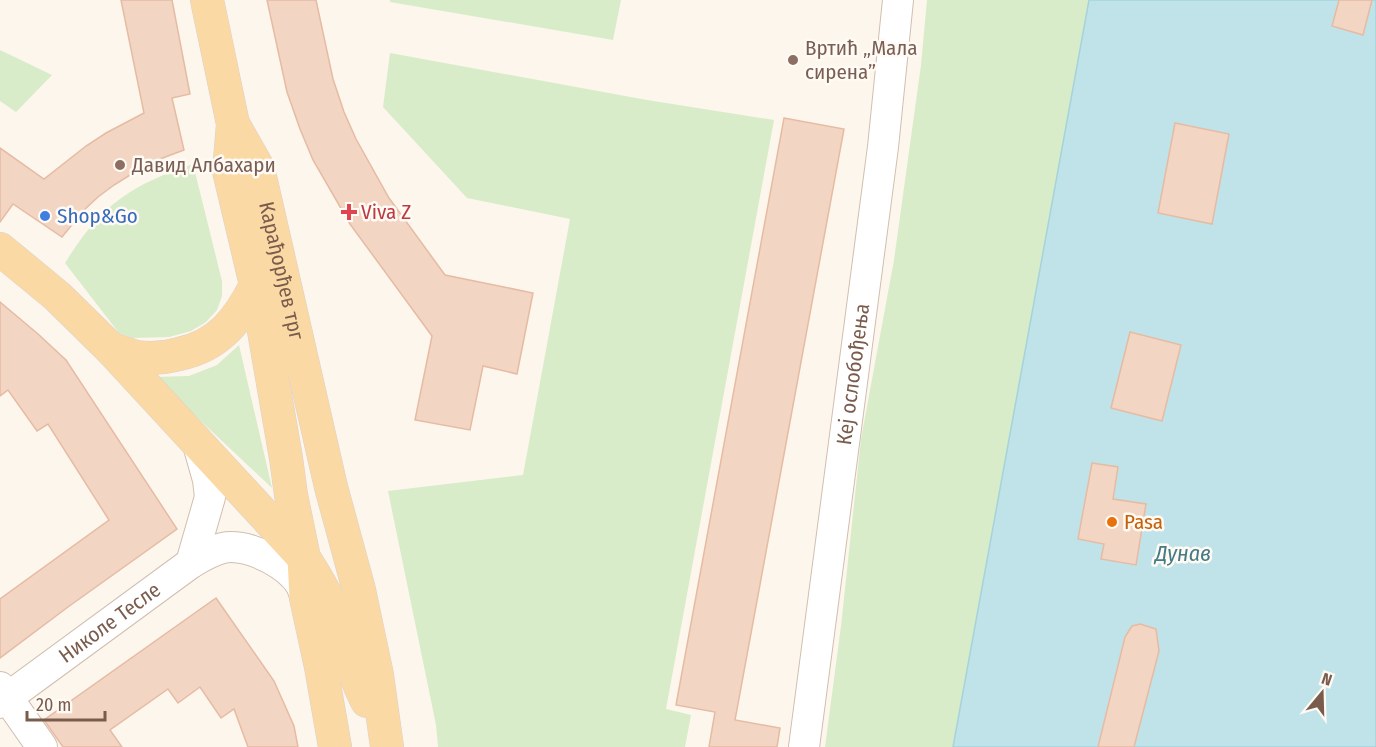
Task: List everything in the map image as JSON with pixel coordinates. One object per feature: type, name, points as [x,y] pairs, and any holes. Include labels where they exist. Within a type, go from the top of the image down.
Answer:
[{"type":"main road","points":[[207,0],[233,124]]},
{"type":"main road","name":"Карађорђев трг","points":[[233,124],[229,171],[256,285],[291,495],[304,558],[306,598],[335,747]]},
{"type":"main road","name":"Карађорђев трг","points":[[233,124],[258,168],[331,487],[359,590],[377,675],[386,740]]},
{"type":"main road","points":[[0,249],[57,296],[110,348],[304,558],[331,605],[361,691],[386,740]]},
{"type":"main road","points":[[110,348],[135,357],[152,358],[191,352],[206,345],[226,330],[247,303],[256,285]]},
{"type":"street","name":"Кеј ослобођења","points":[[804,747],[883,147],[898,0]]},
{"type":"street","points":[[191,563],[210,497],[208,480],[197,441]]},
{"type":"street","name":"Николе Тесле","points":[[3,696],[191,563],[214,550],[231,547],[248,550],[271,559],[285,568],[300,584],[306,598]]},
{"type":"street","points":[[3,696],[42,747]]},
{"type":"green space","points":[[390,0],[621,0],[613,40],[390,2]]},
{"type":"green space","points":[[927,0],[1089,0],[953,747],[825,747],[841,626],[861,439],[894,260],[921,65]]},
{"type":"green space","points":[[0,50],[52,75],[16,112],[0,101]]},
{"type":"green space","points":[[390,53],[647,100],[774,120],[666,709],[691,715],[685,747],[438,747],[436,725],[388,491],[523,475],[570,219],[467,198],[383,107]]},
{"type":"green space","points":[[193,164],[222,281],[222,296],[217,310],[206,322],[191,331],[169,337],[133,338],[119,333],[65,263],[91,226],[118,200],[151,181]]},
{"type":"green space","points":[[239,345],[272,488],[154,377],[189,376],[217,365]]},
{"type":"water","name":"Дунав","points":[[1089,0],[1376,0],[1376,747],[953,747]]},
{"type":"building","points":[[121,0],[172,0],[190,94],[172,98],[184,150],[138,170],[114,185],[84,210],[62,237],[13,204],[0,222],[0,148],[44,179],[86,146],[144,113]]},
{"type":"building","points":[[267,0],[316,0],[333,79],[356,139],[389,198],[445,275],[533,293],[517,374],[483,366],[470,430],[415,420],[432,336],[350,224],[313,160],[287,92]]},
{"type":"building","points":[[1339,0],[1372,0],[1363,35],[1332,26]]},
{"type":"building","points":[[784,118],[844,129],[735,720],[780,728],[777,747],[709,747],[715,712],[676,705]]},
{"type":"building","points":[[1175,123],[1229,134],[1212,224],[1158,213]]},
{"type":"building","points":[[0,302],[66,360],[177,529],[0,658],[0,599],[109,520],[48,424],[37,431],[8,390],[0,396]]},
{"type":"building","points":[[1130,332],[1181,345],[1162,421],[1111,408]]},
{"type":"building","name":"Pasa","points":[[1092,463],[1118,467],[1113,499],[1146,504],[1136,565],[1101,559],[1104,544],[1078,539]]},
{"type":"building","points":[[216,598],[274,681],[294,726],[298,747],[248,747],[234,709],[221,718],[200,687],[178,703],[168,689],[110,730],[122,747],[63,747],[44,720]]},
{"type":"building","points":[[1140,624],[1156,629],[1159,651],[1134,747],[1098,747],[1125,637],[1132,626]]},
{"type":"place","name":"Вртић „Мала сирена”","points":[[793,60]]},
{"type":"place","name":"Давид Албахари","points":[[120,165]]},
{"type":"place","name":"Viva Z","points":[[349,212]]},
{"type":"place","name":"Shop&Go","points":[[45,216]]},
{"type":"place","name":"Pasa","points":[[1112,522]]}]
